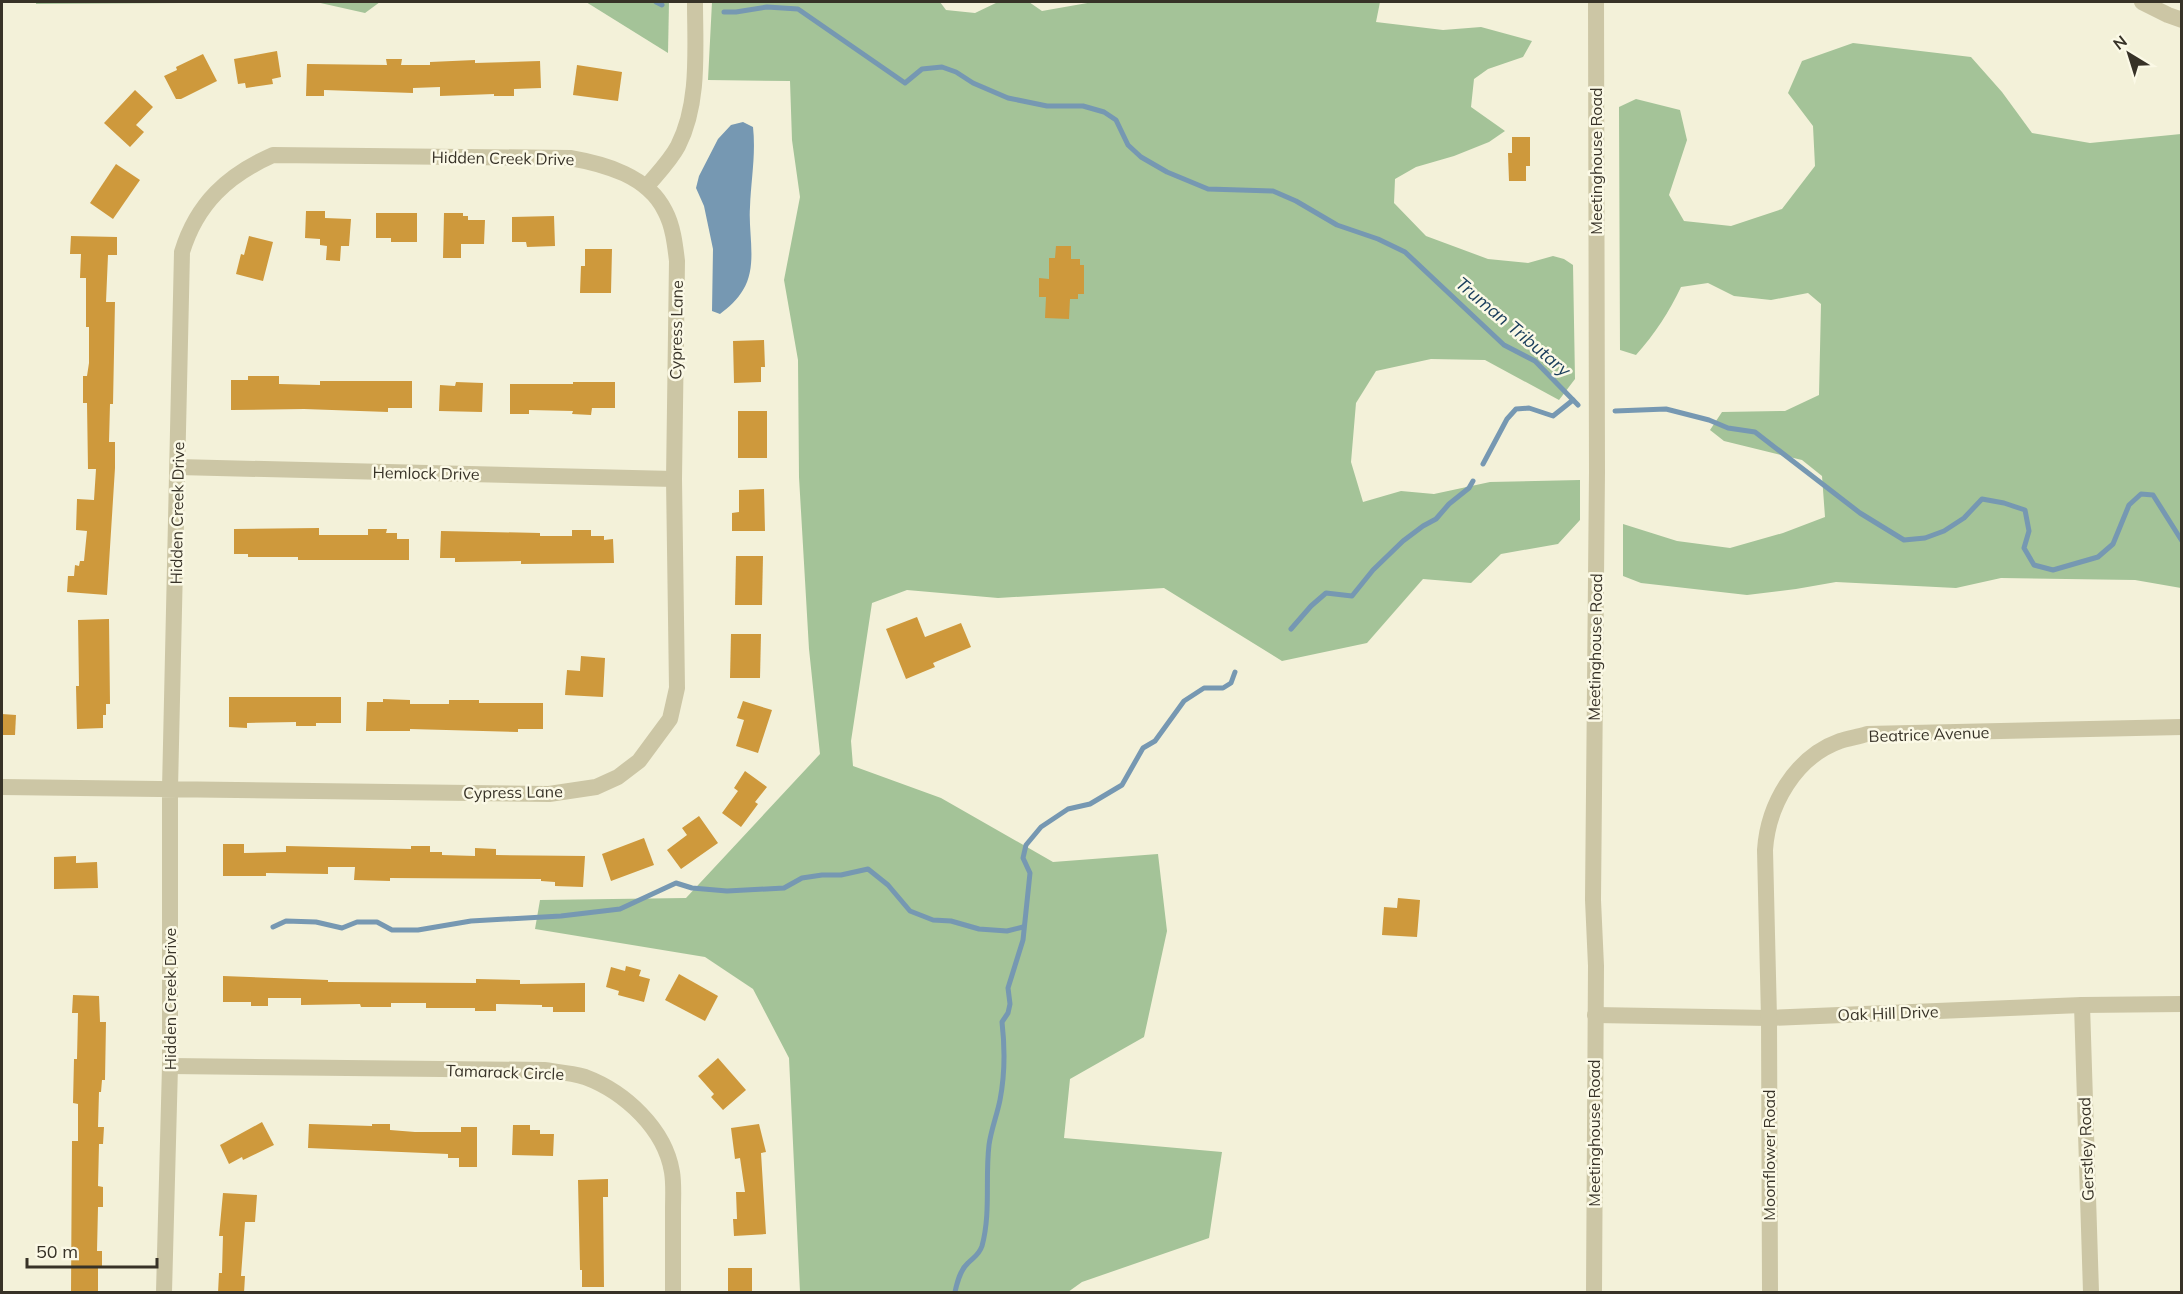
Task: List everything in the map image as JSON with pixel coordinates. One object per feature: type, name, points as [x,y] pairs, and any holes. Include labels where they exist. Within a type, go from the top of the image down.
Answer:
[{"type":"street","points":[[646,186],[676,149],[684,132],[695,75],[695,2]]},
{"type":"street","name":"Meetinghouse Road","points":[[1594,1293],[1596,2]]},
{"type":"street","points":[[2142,2],[2181,20]]},
{"type":"street","name":"Hidden Creek Drive","points":[[164,1293],[170,1066],[170,789],[182,252],[188,233],[200,212],[230,178],[252,164],[273,155],[570,158],[598,162],[646,186]]},
{"type":"street","name":"Cypress Lane","points":[[2,787],[549,794],[596,787],[618,777],[639,761],[670,719],[677,688],[674,479],[677,261],[671,228],[664,209],[646,186]]},
{"type":"street","name":"Hemlock Drive","points":[[178,467],[674,479]]},
{"type":"street","name":"Beatrice Avenue","points":[[1769,1018],[1766,830],[1774,806],[1790,780],[1802,766],[1819,753],[1839,742],[1867,735],[2181,727]]},
{"type":"street","name":"Oak Hill Drive","points":[[1595,1015],[1769,1018],[2082,1005],[2181,1004]]},
{"type":"street","name":"Gerstley Road","points":[[2082,1005],[2091,1293]]},
{"type":"street","name":"Moonflower Road","points":[[1769,1018],[1770,1293]]},
{"type":"street","name":"Tamarack Circle","points":[[170,1066],[544,1070],[584,1077],[600,1084],[616,1092],[643,1116],[656,1132],[667,1154],[673,1173],[673,1293]]},
{"type":"green space","points":[[36,2],[316,2],[36,4]]},
{"type":"green space","points":[[316,2],[380,2],[365,13]]},
{"type":"green space","points":[[586,2],[669,2],[668,53]]},
{"type":"green space","points":[[712,2],[940,2],[946,10],[975,13],[998,2],[1029,2],[1042,11],[1093,2],[1380,2],[1376,22],[1443,30],[1481,27],[1532,41],[1523,57],[1488,69],[1474,79],[1471,107],[1505,131],[1489,142],[1454,156],[1416,167],[1395,179],[1394,203],[1426,236],[1488,259],[1528,263],[1553,256],[1573,265],[1575,379],[1559,400],[1485,360],[1431,359],[1376,371],[1356,403],[1351,462],[1363,502],[1401,491],[1434,494],[1490,482],[1580,480],[1580,520],[1558,544],[1501,554],[1471,583],[1423,579],[1367,643],[1282,661],[1164,588],[998,598],[907,590],[872,603],[851,741],[853,766],[941,798],[1053,862],[1158,854],[1167,931],[1144,1037],[1070,1079],[1064,1138],[1222,1152],[1209,1238],[1082,1282],[1068,1292],[800,1292],[789,1058],[753,989],[705,957],[535,929],[540,900],[686,898],[820,754],[809,649],[799,477],[798,360],[784,280],[800,197],[792,140],[790,81],[708,80]]},
{"type":"green space","points":[[1853,43],[1971,57],[2002,92],[2032,133],[2090,143],[2181,134],[2181,588],[2135,580],[2001,578],[1956,588],[1836,582],[1747,595],[1641,583],[1623,576],[1623,524],[1677,541],[1730,548],[1783,533],[1825,517],[1822,476],[1802,460],[1724,441],[1710,430],[1722,412],[1785,411],[1819,395],[1821,304],[1808,293],[1771,300],[1734,296],[1708,283],[1681,287],[1661,323],[1636,355],[1620,350],[1619,107],[1636,99],[1680,110],[1687,140],[1669,195],[1684,221],[1731,226],[1782,209],[1815,166],[1813,126],[1788,93],[1802,61]]},
{"type":"water","points":[[743,122],[753,127],[754,137],[750,207],[750,271],[748,281],[741,293],[720,314],[712,311],[713,249],[704,206],[696,188],[699,176],[718,139],[731,125]]},
{"type":"building","points":[[277,51],[281,77],[272,79],[273,84],[246,88],[245,83],[238,84],[234,59]]},
{"type":"building","points":[[203,54],[217,81],[181,99],[176,99],[164,76],[177,70],[176,67]]},
{"type":"building","points":[[386,59],[402,59],[401,65],[430,65],[430,62],[475,60],[475,63],[540,61],[541,88],[514,89],[514,96],[494,96],[494,94],[440,96],[440,87],[413,88],[413,93],[324,90],[324,96],[306,96],[307,64],[387,65]]},
{"type":"building","points":[[577,65],[622,72],[618,101],[573,95]]},
{"type":"building","points":[[135,90],[153,107],[136,125],[144,132],[130,147],[104,123]]},
{"type":"building","points":[[1512,137],[1530,137],[1530,166],[1526,166],[1526,181],[1509,181],[1508,153],[1512,153]]},
{"type":"building","points":[[116,164],[140,180],[113,219],[90,203]]},
{"type":"building","points":[[306,211],[325,211],[325,218],[351,219],[349,246],[341,246],[340,261],[326,260],[327,246],[320,245],[320,239],[305,238]]},
{"type":"building","points":[[376,213],[417,213],[417,242],[391,242],[391,238],[376,238]]},
{"type":"building","points":[[444,213],[463,213],[463,216],[468,216],[468,220],[485,220],[484,244],[461,244],[461,258],[443,258]]},
{"type":"building","points":[[554,216],[555,246],[527,247],[526,242],[512,242],[512,217]]},
{"type":"building","points":[[71,236],[117,237],[117,255],[108,255],[106,302],[115,302],[113,404],[110,404],[109,442],[115,442],[115,468],[107,595],[67,592],[68,576],[74,576],[75,565],[79,566],[80,561],[84,561],[87,531],[76,530],[77,499],[94,500],[96,469],[88,469],[87,403],[83,403],[83,376],[87,376],[89,363],[86,278],[80,278],[81,254],[70,254]]},
{"type":"building","points":[[249,236],[273,242],[263,281],[236,274]]},
{"type":"building","points":[[1056,246],[1071,246],[1071,259],[1080,259],[1080,265],[1084,265],[1084,294],[1078,294],[1078,299],[1070,299],[1069,319],[1045,318],[1046,297],[1039,297],[1039,278],[1049,279],[1049,258],[1055,258]]},
{"type":"building","points":[[585,249],[612,249],[611,293],[580,293],[581,266],[585,266]]},
{"type":"building","points":[[764,340],[765,367],[761,367],[761,382],[734,383],[733,341]]},
{"type":"building","points":[[248,376],[279,376],[279,384],[320,385],[320,381],[412,381],[412,408],[388,408],[388,412],[304,409],[231,410],[231,380],[248,380]]},
{"type":"building","points":[[456,382],[483,383],[482,412],[439,411],[440,385],[455,386]]},
{"type":"building","points":[[573,382],[615,382],[615,408],[592,408],[591,415],[572,414],[573,411],[529,410],[529,414],[510,414],[510,384],[573,384]]},
{"type":"building","points":[[738,411],[767,411],[767,458],[738,458]]},
{"type":"building","points":[[764,489],[765,531],[732,531],[732,513],[739,512],[739,490]]},
{"type":"building","points":[[319,528],[319,535],[368,535],[368,529],[387,529],[386,533],[397,533],[397,539],[409,539],[409,560],[298,560],[298,557],[248,557],[248,554],[234,554],[234,529]]},
{"type":"building","points":[[572,530],[591,530],[591,536],[604,536],[604,540],[613,539],[614,563],[521,564],[521,561],[455,562],[455,558],[440,558],[441,531],[572,536]]},
{"type":"building","points":[[736,556],[763,556],[762,605],[735,605]]},
{"type":"building","points":[[917,617],[925,637],[961,623],[971,647],[933,663],[935,667],[906,679],[886,629]]},
{"type":"building","points":[[109,619],[110,704],[106,704],[103,728],[77,729],[78,620]]},
{"type":"building","points":[[731,634],[761,634],[760,678],[730,678]]},
{"type":"building","points":[[581,656],[605,658],[603,697],[565,695],[567,670],[580,671]]},
{"type":"building","points":[[229,697],[341,697],[341,723],[296,726],[296,722],[247,723],[247,728],[229,727]]},
{"type":"building","points":[[383,699],[410,700],[410,704],[449,704],[449,700],[479,700],[479,703],[543,703],[543,729],[518,729],[518,732],[410,729],[410,731],[366,731],[367,702],[383,702]]},
{"type":"building","points":[[743,701],[772,710],[758,753],[736,746],[744,720],[737,718]]},
{"type":"building","points":[[2,714],[16,715],[15,735],[2,735]]},
{"type":"building","points":[[745,771],[767,787],[755,802],[758,804],[741,827],[722,813],[738,791],[734,788]]},
{"type":"building","points":[[699,816],[718,843],[681,869],[667,850],[687,835],[682,828]]},
{"type":"building","points":[[644,838],[654,865],[611,881],[602,854]]},
{"type":"building","points":[[223,844],[244,844],[244,853],[286,852],[286,846],[411,849],[411,846],[430,846],[430,852],[442,852],[442,855],[475,856],[475,848],[496,849],[496,855],[585,856],[583,887],[555,886],[555,882],[541,881],[541,879],[390,878],[390,881],[354,880],[355,867],[328,867],[328,874],[266,873],[266,876],[223,876]]},
{"type":"building","points":[[76,856],[76,863],[97,862],[98,888],[54,889],[54,857]]},
{"type":"building","points":[[1398,898],[1420,900],[1417,937],[1382,935],[1384,907],[1397,908]]},
{"type":"building","points":[[626,966],[641,970],[639,976],[650,979],[644,1002],[618,995],[619,991],[606,987],[611,967],[625,971]]},
{"type":"building","points":[[679,974],[718,996],[705,1021],[665,1000]]},
{"type":"building","points":[[223,976],[328,980],[328,982],[476,983],[476,979],[520,980],[520,984],[585,983],[585,1012],[553,1012],[553,1007],[542,1007],[542,1005],[496,1004],[496,1011],[475,1011],[475,1008],[426,1008],[426,1003],[391,1003],[391,1007],[361,1007],[360,1004],[301,1005],[301,998],[268,998],[268,1006],[251,1006],[251,1002],[223,1002]]},
{"type":"building","points":[[73,995],[99,996],[100,1022],[106,1022],[105,1080],[102,1080],[101,1092],[99,1092],[98,1127],[104,1127],[103,1144],[99,1144],[98,1186],[103,1187],[103,1207],[98,1207],[97,1251],[102,1251],[102,1268],[98,1268],[98,1293],[71,1293],[72,1141],[78,1141],[78,1104],[73,1103],[78,1013],[72,1013]]},
{"type":"building","points":[[718,1058],[746,1090],[723,1110],[711,1097],[714,1094],[698,1076]]},
{"type":"building","points":[[262,1122],[274,1145],[229,1164],[220,1145]]},
{"type":"building","points":[[309,1124],[372,1126],[372,1124],[390,1124],[390,1130],[415,1132],[461,1132],[461,1127],[477,1127],[477,1167],[459,1167],[459,1158],[448,1158],[448,1154],[308,1148]]},
{"type":"building","points":[[759,1124],[766,1152],[761,1153],[766,1234],[734,1236],[733,1219],[737,1219],[736,1192],[745,1192],[740,1158],[735,1159],[731,1128]]},
{"type":"building","points":[[513,1125],[530,1125],[530,1130],[540,1130],[540,1134],[554,1134],[553,1156],[512,1155]]},
{"type":"building","points":[[608,1179],[608,1197],[603,1197],[604,1287],[582,1287],[578,1180]]},
{"type":"building","points":[[223,1193],[257,1195],[255,1222],[245,1222],[241,1276],[245,1276],[244,1293],[218,1293],[219,1273],[222,1273],[223,1236],[219,1236]]},
{"type":"building","points":[[728,1268],[752,1268],[752,1293],[728,1293]]},
{"type":"waterway","name":"Truman Tributary","points":[[656,2],[662,5]]},
{"type":"waterway","name":"Truman Tributary","points":[[724,12],[767,7],[798,9],[905,83],[922,69],[942,67],[1008,98],[1047,106],[1083,106],[1104,112],[1116,120],[1128,145],[1141,157],[1167,172],[1208,189],[1273,191],[1296,201],[1337,225],[1378,239],[1405,252],[1504,345],[1535,361],[1578,405]]},
{"type":"waterway","points":[[1483,464],[1507,419],[1516,409],[1529,408],[1553,416],[1573,400]]},
{"type":"waterway","points":[[1615,411],[1666,409],[1709,420],[1728,428],[1755,432],[1860,513],[1904,540],[1925,538],[1944,531],[1964,518],[1982,499],[2004,503],[2025,510],[2029,531],[2024,548],[2034,565],[2053,570],[2098,557],[2113,544],[2129,505],[2141,494],[2153,495],[2182,541]]},
{"type":"waterway","points":[[1291,629],[1326,593],[1352,596],[1373,570],[1403,541],[1436,519],[1449,504],[1469,488],[1473,481]]},
{"type":"waterway","points":[[955,1292],[963,1269],[978,1254],[985,1234],[989,1145],[1003,1080],[1002,1022],[1008,1013],[1010,1004],[1008,988],[1023,940],[1030,873],[1023,858],[1026,845],[1041,827],[1068,809],[1090,804],[1122,785],[1143,748],[1155,741],[1184,701],[1204,688],[1223,688],[1231,683],[1235,672]]},
{"type":"waterway","points":[[273,927],[286,921],[316,922],[342,928],[357,922],[377,922],[392,930],[418,930],[471,921],[561,916],[620,909],[676,883],[692,888],[727,891],[784,888],[802,878],[841,875],[868,869],[888,885],[910,911],[933,920],[951,921],[979,929],[1007,931],[1023,927]]}]
